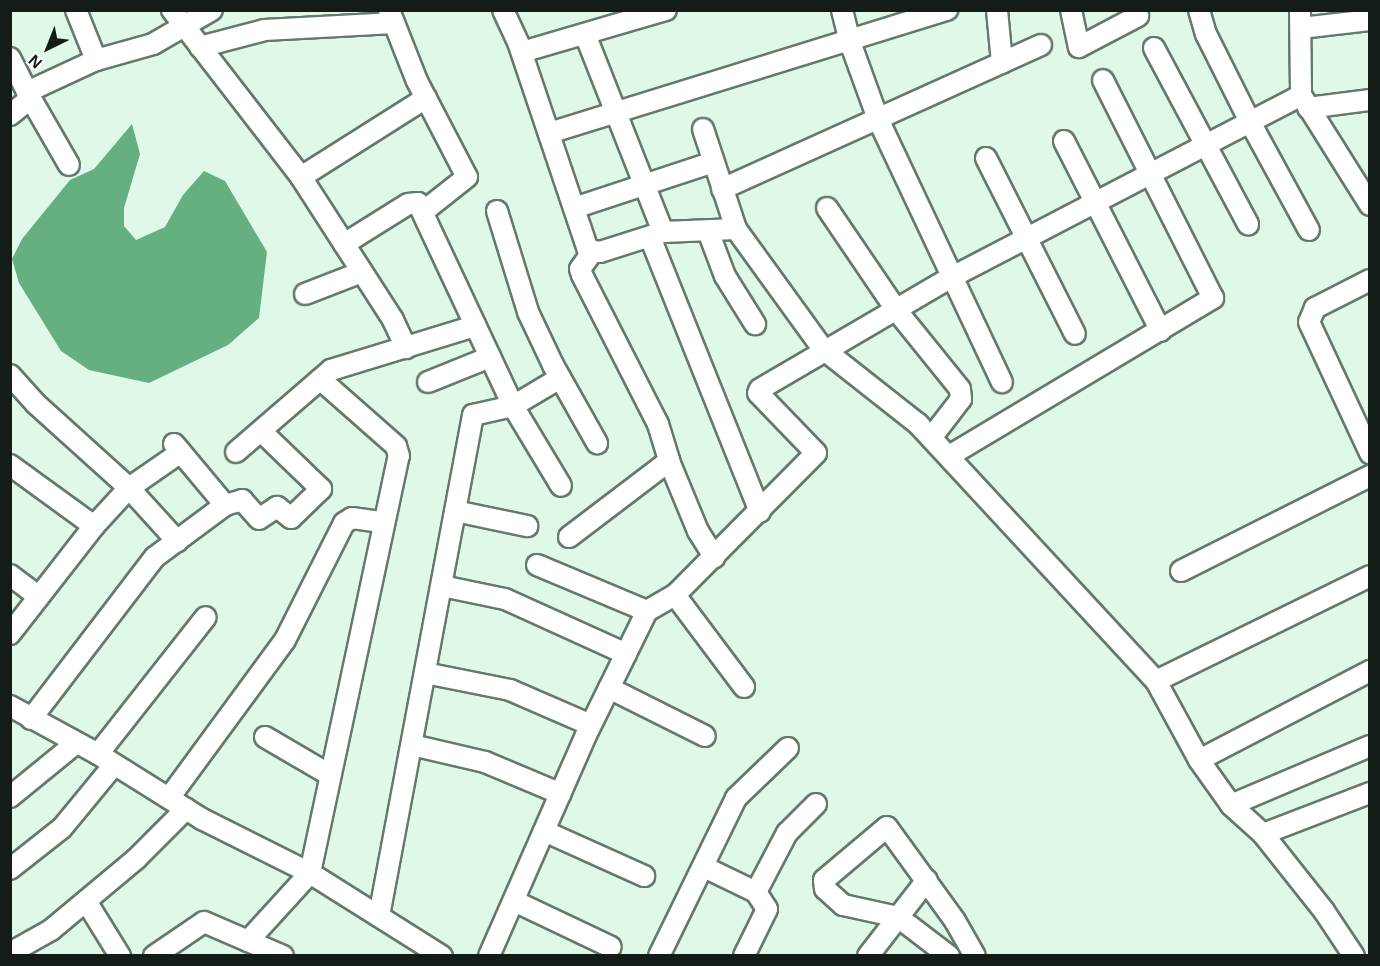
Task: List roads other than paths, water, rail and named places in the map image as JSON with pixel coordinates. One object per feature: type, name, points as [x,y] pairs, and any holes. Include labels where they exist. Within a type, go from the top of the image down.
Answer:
[{"type":"street","points":[[75,10],[96,60]]},
{"type":"street","points":[[19,81],[153,44],[178,18],[212,10]]},
{"type":"street","points":[[503,10],[522,52],[588,250],[593,251],[657,235],[736,229]]},
{"type":"street","points":[[522,52],[666,10]]},
{"type":"street","points":[[842,10],[850,42],[878,119],[1002,382]]},
{"type":"street","points":[[549,133],[616,109],[850,42],[947,10]]},
{"type":"street","points":[[997,10],[1002,63]]},
{"type":"street","points":[[1071,10],[1078,48],[1138,16]]},
{"type":"street","points":[[1199,10],[1206,34],[1250,122],[1309,230]]},
{"type":"street","points":[[200,47],[265,30],[392,17],[426,98],[467,177],[424,211]]},
{"type":"street","points":[[178,18],[301,177],[362,272],[406,348]]},
{"type":"street","points":[[1370,20],[1300,19],[1304,101],[1370,205]]},
{"type":"street","points":[[585,34],[646,186],[657,235],[760,512]]},
{"type":"street","points":[[722,189],[1041,45]]},
{"type":"street","points":[[1154,48],[1248,224]]},
{"type":"street","points":[[949,456],[1209,302],[1214,295],[1103,80]]},
{"type":"street","points":[[10,115],[19,81]]},
{"type":"street","points":[[19,81],[69,165]]},
{"type":"street","points":[[301,177],[426,98]]},
{"type":"street","points":[[489,956],[591,725],[647,611],[675,595],[760,512],[816,453],[758,393],[823,349],[897,311],[952,277],[1095,205],[1250,122],[1304,101],[1370,100]]},
{"type":"street","points":[[703,129],[736,229],[823,349],[877,389],[931,438],[1156,681],[1199,760],[1231,805],[1263,834],[1330,918],[1354,956]]},
{"type":"street","points":[[1064,141],[1161,331]]},
{"type":"street","points":[[986,158],[1075,334]]},
{"type":"street","points":[[574,208],[714,162]]},
{"type":"street","points":[[344,244],[408,204],[418,204],[424,211],[513,406],[561,486]]},
{"type":"street","points":[[827,208],[897,311],[962,394],[931,438]]},
{"type":"street","points":[[497,211],[528,312],[560,378],[597,443]]},
{"type":"street","points":[[708,231],[725,276],[755,324]]},
{"type":"street","points":[[593,251],[580,269],[658,424],[669,461],[698,531],[714,557]]},
{"type":"street","points":[[305,294],[362,272]]},
{"type":"street","points":[[1370,280],[1315,308],[1309,316],[1310,328],[1361,414],[1370,453]]},
{"type":"street","points":[[236,452],[320,379],[354,362],[475,326]]},
{"type":"street","points":[[428,382],[490,357]]},
{"type":"street","points":[[10,375],[129,488],[177,541]]},
{"type":"street","points":[[379,916],[473,415],[513,406],[560,378]]},
{"type":"street","points":[[248,941],[310,873],[382,522],[399,450],[320,379]]},
{"type":"street","points":[[31,718],[134,580],[177,541],[225,505],[242,500],[259,519],[277,507],[291,518],[321,489],[261,430]]},
{"type":"street","points":[[10,634],[94,526],[129,488],[177,448],[225,505]]},
{"type":"street","points":[[569,537],[669,461]]},
{"type":"street","points":[[13,471],[94,526]]},
{"type":"street","points":[[1181,571],[1370,476]]},
{"type":"street","points":[[455,511],[527,526]]},
{"type":"street","points":[[10,953],[51,930],[86,901],[178,803],[285,640],[344,523],[352,518],[382,522]]},
{"type":"street","points":[[537,565],[647,611]]},
{"type":"street","points":[[10,575],[39,597]]},
{"type":"street","points":[[1156,681],[1370,576]]},
{"type":"street","points":[[442,586],[505,599],[626,654]]},
{"type":"street","points":[[675,595],[744,687]]},
{"type":"street","points":[[10,869],[62,828],[106,760],[206,617]]},
{"type":"street","points":[[1199,760],[1370,670]]},
{"type":"street","points":[[425,673],[510,690],[591,725]]},
{"type":"street","points":[[609,688],[705,736]]},
{"type":"street","points":[[10,706],[178,803],[310,873],[442,956]]},
{"type":"street","points":[[265,737],[330,775]]},
{"type":"street","points":[[10,796],[76,743]]},
{"type":"street","points":[[412,745],[485,762],[561,794]]},
{"type":"street","points":[[1231,805],[1370,746]]},
{"type":"street","points":[[659,956],[736,798],[788,748]]},
{"type":"street","points":[[1263,834],[1370,792]]},
{"type":"street","points":[[756,892],[787,833],[816,804]]},
{"type":"street","points":[[949,956],[898,916],[843,905],[825,889],[824,880],[885,826],[892,830],[927,880],[973,955]]},
{"type":"street","points":[[544,831],[644,876]]},
{"type":"street","points":[[704,867],[756,892],[766,909],[744,956]]},
{"type":"street","points":[[868,956],[927,880]]},
{"type":"street","points":[[86,901],[120,956]]},
{"type":"street","points":[[514,901],[611,948]]},
{"type":"street","points":[[154,956],[204,922],[283,956]]}]
